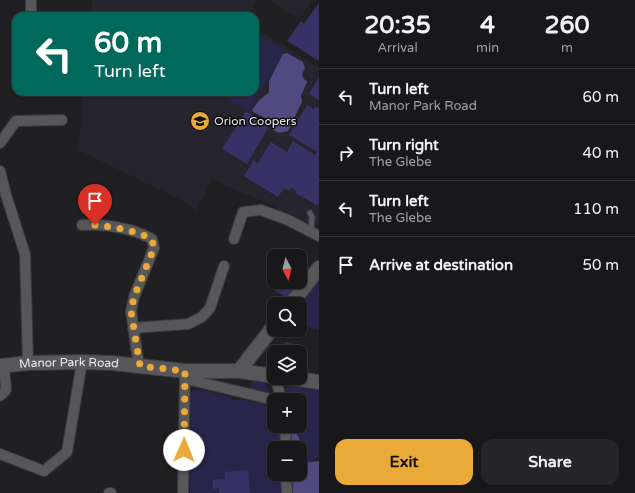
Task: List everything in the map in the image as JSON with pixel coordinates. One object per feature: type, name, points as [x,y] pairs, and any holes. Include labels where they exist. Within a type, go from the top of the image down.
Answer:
[{"type":"main road","points":[[296,297],[319,268]]},
{"type":"main road","points":[[239,371],[267,336]]},
{"type":"main road","points":[[258,348],[267,369]]},
{"type":"main road","name":"Manor Park Road","points":[[2,366],[28,363],[112,363],[140,366],[185,375]]},
{"type":"main road","points":[[185,375],[239,371],[267,376]]},
{"type":"main road","points":[[307,380],[319,382]]},
{"type":"street","points":[[31,0],[31,12]]},
{"type":"street","points":[[0,143],[16,121],[62,120]]},
{"type":"street","points":[[0,171],[3,196],[25,254],[28,363]]},
{"type":"street","points":[[234,238],[243,212],[261,210],[288,220],[315,233]]},
{"type":"street","points":[[82,225],[119,228],[143,234],[152,239],[154,248],[134,297],[131,311],[140,366]]},
{"type":"street","points":[[133,328],[188,324],[202,317],[210,308],[224,266]]},
{"type":"street","points":[[0,454],[44,471],[67,452],[82,362]]},
{"type":"street","points":[[0,396],[6,390],[2,366]]},
{"type":"street","points":[[184,493],[185,375]]},
{"type":"street","name":"Manor Park Road","points":[[185,375],[267,398]]},
{"type":"street","points":[[286,481],[287,493]]},
{"type":"lane","points":[[310,213],[315,233]]},
{"type":"shaded area","points":[[92,0],[257,0],[250,12],[91,12]]},
{"type":"shaded area","points":[[269,0],[312,0],[300,19]]},
{"type":"shaded area","name":"Orion Coopers","points":[[259,30],[319,68],[319,226],[277,211],[276,207],[212,180],[196,211],[183,201],[78,150],[84,96],[259,96]]},
{"type":"shaded area","points":[[259,35],[285,50],[259,94]]},
{"type":"shaded area","points":[[287,53],[303,62],[305,68],[302,76],[307,82],[301,96],[302,102],[288,131],[279,133],[273,130],[269,120],[253,112],[252,110],[261,98],[269,93],[269,81],[283,54]]},
{"type":"shaded area","points":[[223,96],[258,96],[249,111]]},
{"type":"shaded area","points":[[319,277],[319,330],[307,326],[307,297],[303,297]]},
{"type":"shaded area","points":[[253,380],[264,381],[269,393],[267,393],[267,395],[247,392]]},
{"type":"shaded area","points":[[287,386],[319,390],[319,456],[307,464],[307,441],[292,441],[291,433],[307,433],[307,393],[284,393]]},
{"type":"shaded area","points":[[193,389],[198,389],[228,396],[233,400],[244,400],[267,405],[267,433],[281,433],[282,441],[267,441],[267,481],[282,481],[283,493],[190,493],[191,395]]},
{"type":"shaded area","points":[[291,433],[296,433],[299,441],[292,441]]},
{"type":"shaded area","points":[[319,461],[319,493],[293,493],[292,481],[307,481],[307,462]]},
{"type":"building","points":[[319,3],[319,61],[287,41],[301,21],[304,24]]},
{"type":"building","points":[[319,77],[319,100],[309,94]]},
{"type":"building","points":[[307,105],[314,109],[316,107],[319,108],[319,206],[295,193],[297,191],[291,188],[289,191],[284,188],[278,197],[244,176],[254,160],[258,163],[271,142],[287,152],[293,141],[315,155],[317,152],[289,135]]},
{"type":"building","points":[[246,111],[269,126],[247,164],[222,149]]},
{"type":"building","points":[[276,289],[278,289],[283,291],[284,289],[295,289],[290,297],[275,291]]},
{"type":"building","points":[[285,342],[294,344],[294,345],[284,345]]},
{"type":"building","points":[[248,470],[250,493],[219,493],[219,488],[213,489],[213,480],[225,479],[225,472]]},
{"type":"place","name":"Orion Coopers","points":[[200,121]]},
{"type":"route","points":[[95,225],[119,228],[143,234],[152,239],[154,248],[134,297],[131,311],[133,328],[140,366],[185,371],[184,450]]}]
